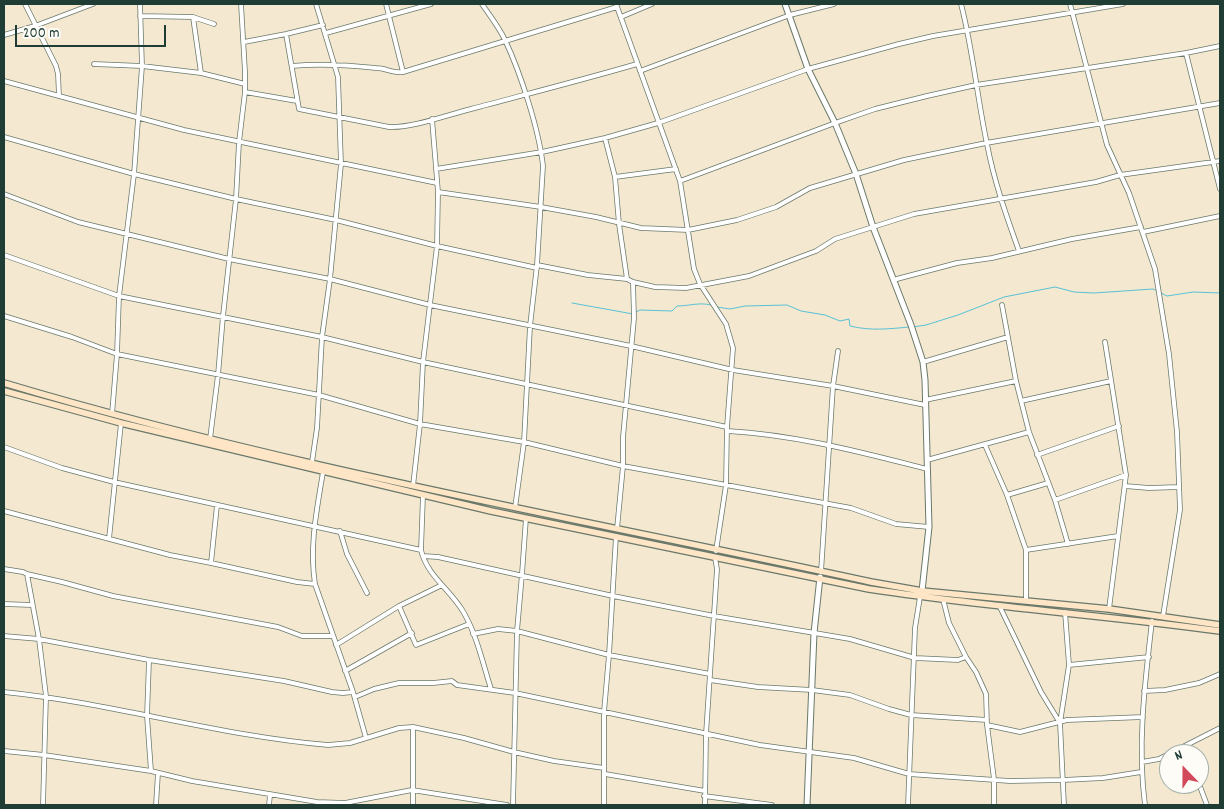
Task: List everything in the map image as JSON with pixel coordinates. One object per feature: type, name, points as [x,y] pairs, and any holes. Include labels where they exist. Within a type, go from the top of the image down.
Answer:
[{"type":"main road","points":[[4,383],[112,414],[210,439],[413,486],[871,582],[943,599],[1026,600],[1220,624]]},
{"type":"main road","points":[[4,391],[121,423],[423,495],[869,589],[976,599],[998,605],[1220,631]]},
{"type":"street","points":[[25,4],[56,66],[59,96]]},
{"type":"street","points":[[4,35],[35,26],[93,4]]},
{"type":"street","points":[[112,414],[119,296],[134,174],[142,66],[140,4]]},
{"type":"street","points":[[210,439],[236,199],[239,142],[245,92],[241,4]]},
{"type":"street","points":[[312,462],[317,428],[322,337],[330,279],[340,164],[340,95],[336,64],[316,4]]},
{"type":"street","points":[[386,4],[403,72]]},
{"type":"street","points":[[326,33],[432,4]]},
{"type":"street","points":[[482,4],[505,41],[525,95],[542,152],[544,166],[537,267],[530,326],[524,442],[515,508]]},
{"type":"street","points":[[620,17],[652,4]]},
{"type":"street","points":[[785,4],[808,69],[835,123],[856,174],[923,362],[928,527],[921,594],[915,628],[908,805]]},
{"type":"street","points":[[640,71],[790,15],[834,4]]},
{"type":"street","points":[[961,4],[968,30],[986,143],[1000,199],[1019,251]]},
{"type":"street","points":[[1070,4],[1100,124],[1107,145],[1129,193],[1155,269],[1168,354],[1177,432],[1180,510],[1163,616]]},
{"type":"street","points":[[436,169],[542,152],[605,138],[658,123],[808,69],[899,44],[968,30],[1123,4]]},
{"type":"street","points":[[292,66],[336,64],[381,68],[398,73],[616,5],[680,181],[694,269],[700,284],[726,324],[732,342],[733,370],[726,485],[716,551]]},
{"type":"street","points":[[140,16],[193,17],[214,24]]},
{"type":"street","points":[[193,17],[200,73]]},
{"type":"street","points":[[244,42],[323,25]]},
{"type":"street","points":[[286,34],[299,109],[389,127],[432,119],[637,64]]},
{"type":"street","points":[[680,181],[835,123],[900,102],[976,85],[1220,46]]},
{"type":"street","points":[[1186,52],[1220,190]]},
{"type":"street","points":[[94,64],[142,66],[200,73],[245,84]]},
{"type":"street","points":[[4,80],[138,118],[340,164],[437,183]]},
{"type":"street","points":[[245,92],[297,101]]},
{"type":"street","points":[[438,192],[541,207],[596,217],[641,228],[688,230],[737,220],[776,207],[810,188],[904,160],[986,143],[1220,103]]},
{"type":"street","points":[[413,486],[420,424],[423,362],[437,246],[438,192],[432,119]]},
{"type":"street","points":[[4,137],[134,174],[236,199],[336,220],[437,246],[537,267],[588,275],[627,278],[633,282],[655,287],[673,288],[727,281],[749,276],[816,251],[835,239],[914,214],[1096,182],[1120,175],[1220,161]]},
{"type":"street","points":[[605,138],[615,177],[619,224],[627,278]]},
{"type":"street","points":[[615,177],[676,169]]},
{"type":"street","points":[[4,194],[78,222],[229,259],[330,279],[430,305],[631,346],[733,370],[925,403],[1016,381]]},
{"type":"street","points":[[893,280],[957,263],[992,258],[1072,239],[1142,230],[1220,216]]},
{"type":"street","points":[[4,255],[119,296],[322,337],[423,362],[526,383],[728,429],[829,444],[927,469]]},
{"type":"street","points":[[617,530],[634,318],[633,282]]},
{"type":"street","points":[[1002,305],[1020,401],[1036,455],[1055,500],[1068,544]]},
{"type":"street","points":[[4,316],[72,337],[117,354],[319,395],[420,424],[524,442],[623,466],[851,508],[896,524],[928,527]]},
{"type":"street","points":[[923,362],[1008,336]]},
{"type":"street","points":[[1105,342],[1126,476],[1109,609]]},
{"type":"street","points":[[807,805],[814,633],[822,572],[833,386],[838,351]]},
{"type":"street","points":[[1020,401],[1111,382]]},
{"type":"street","points":[[108,539],[121,423]]},
{"type":"street","points":[[1036,455],[1119,426]]},
{"type":"street","points":[[927,460],[1029,432]]},
{"type":"street","points":[[985,445],[1007,496],[1026,550],[1026,600]]},
{"type":"street","points":[[4,447],[62,468],[114,482],[421,550]]},
{"type":"street","points":[[323,472],[312,534],[314,584],[354,695],[366,738]]},
{"type":"street","points":[[1055,500],[1126,476]]},
{"type":"street","points":[[1007,496],[1048,483]]},
{"type":"street","points":[[1125,486],[1150,488],[1179,487]]},
{"type":"street","points":[[423,495],[422,556],[429,569],[463,611],[473,634],[491,688]]},
{"type":"street","points":[[211,562],[217,504]]},
{"type":"street","points":[[4,511],[170,555],[314,584]]},
{"type":"street","points":[[514,805],[516,631],[526,518]]},
{"type":"street","points":[[340,531],[347,554],[366,593]]},
{"type":"street","points":[[604,805],[604,712],[616,536]]},
{"type":"street","points":[[1026,550],[1118,536]]},
{"type":"street","points":[[422,556],[438,557],[522,574],[613,596],[714,616],[850,639],[915,658],[958,660],[966,657]]},
{"type":"street","points":[[705,805],[706,734],[717,569],[715,558]]},
{"type":"street","points":[[4,569],[23,572],[113,596],[278,627],[302,636],[332,636]]},
{"type":"street","points":[[27,574],[39,639],[46,696],[43,805]]},
{"type":"street","points":[[336,645],[400,606],[442,585]]},
{"type":"street","points":[[943,599],[945,612],[952,629],[986,694],[987,722],[994,779],[994,805]]},
{"type":"street","points":[[4,604],[32,605]]},
{"type":"street","points":[[998,605],[1041,692],[1060,723]]},
{"type":"street","points":[[400,606],[416,645],[469,624]]},
{"type":"street","points":[[1064,805],[1060,723],[1069,664],[1065,612]]},
{"type":"street","points":[[1145,805],[1141,772],[1143,717],[1152,622]]},
{"type":"street","points":[[473,634],[498,629],[516,631],[609,655],[710,674]]},
{"type":"street","points":[[345,671],[412,633]]},
{"type":"street","points":[[4,636],[39,639],[149,660],[284,681],[343,694],[354,695],[399,683],[452,681],[457,685],[515,692],[760,745],[854,758],[909,774],[1010,781],[1103,778],[1141,772]]},
{"type":"street","points":[[1069,664],[1149,657]]},
{"type":"street","points":[[149,660],[147,716],[151,771]]},
{"type":"street","points":[[1144,691],[1164,690],[1198,683],[1220,674]]},
{"type":"street","points":[[710,680],[758,687],[812,690],[850,695],[911,715],[987,722],[1020,732],[1067,720],[1143,717]]},
{"type":"street","points":[[4,692],[46,696],[197,726],[311,744],[350,743],[399,728],[413,728],[464,738],[554,761],[604,768]]},
{"type":"street","points":[[413,728],[413,805]]},
{"type":"street","points":[[1188,744],[1220,728]]},
{"type":"street","points":[[4,752],[44,755],[151,771],[192,781],[317,802],[345,803],[412,790],[506,805]]},
{"type":"street","points":[[1142,762],[1159,759]]},
{"type":"street","points":[[156,805],[158,773]]},
{"type":"street","points":[[605,774],[772,805]]},
{"type":"street","points":[[269,805],[270,795]]},
{"type":"waterway","points":[[913,327],[958,315],[1004,297],[1055,287],[1074,292],[1094,293],[1153,289],[1167,296],[1193,292],[1220,293]]},
{"type":"waterway","points":[[572,303],[633,314]]},
{"type":"waterway","points":[[636,312],[640,310],[672,311],[677,306],[711,305]]},
{"type":"waterway","points":[[717,307],[730,309],[745,306],[787,305],[801,311],[825,315],[840,321],[849,319],[850,326],[857,328],[909,327]]}]
